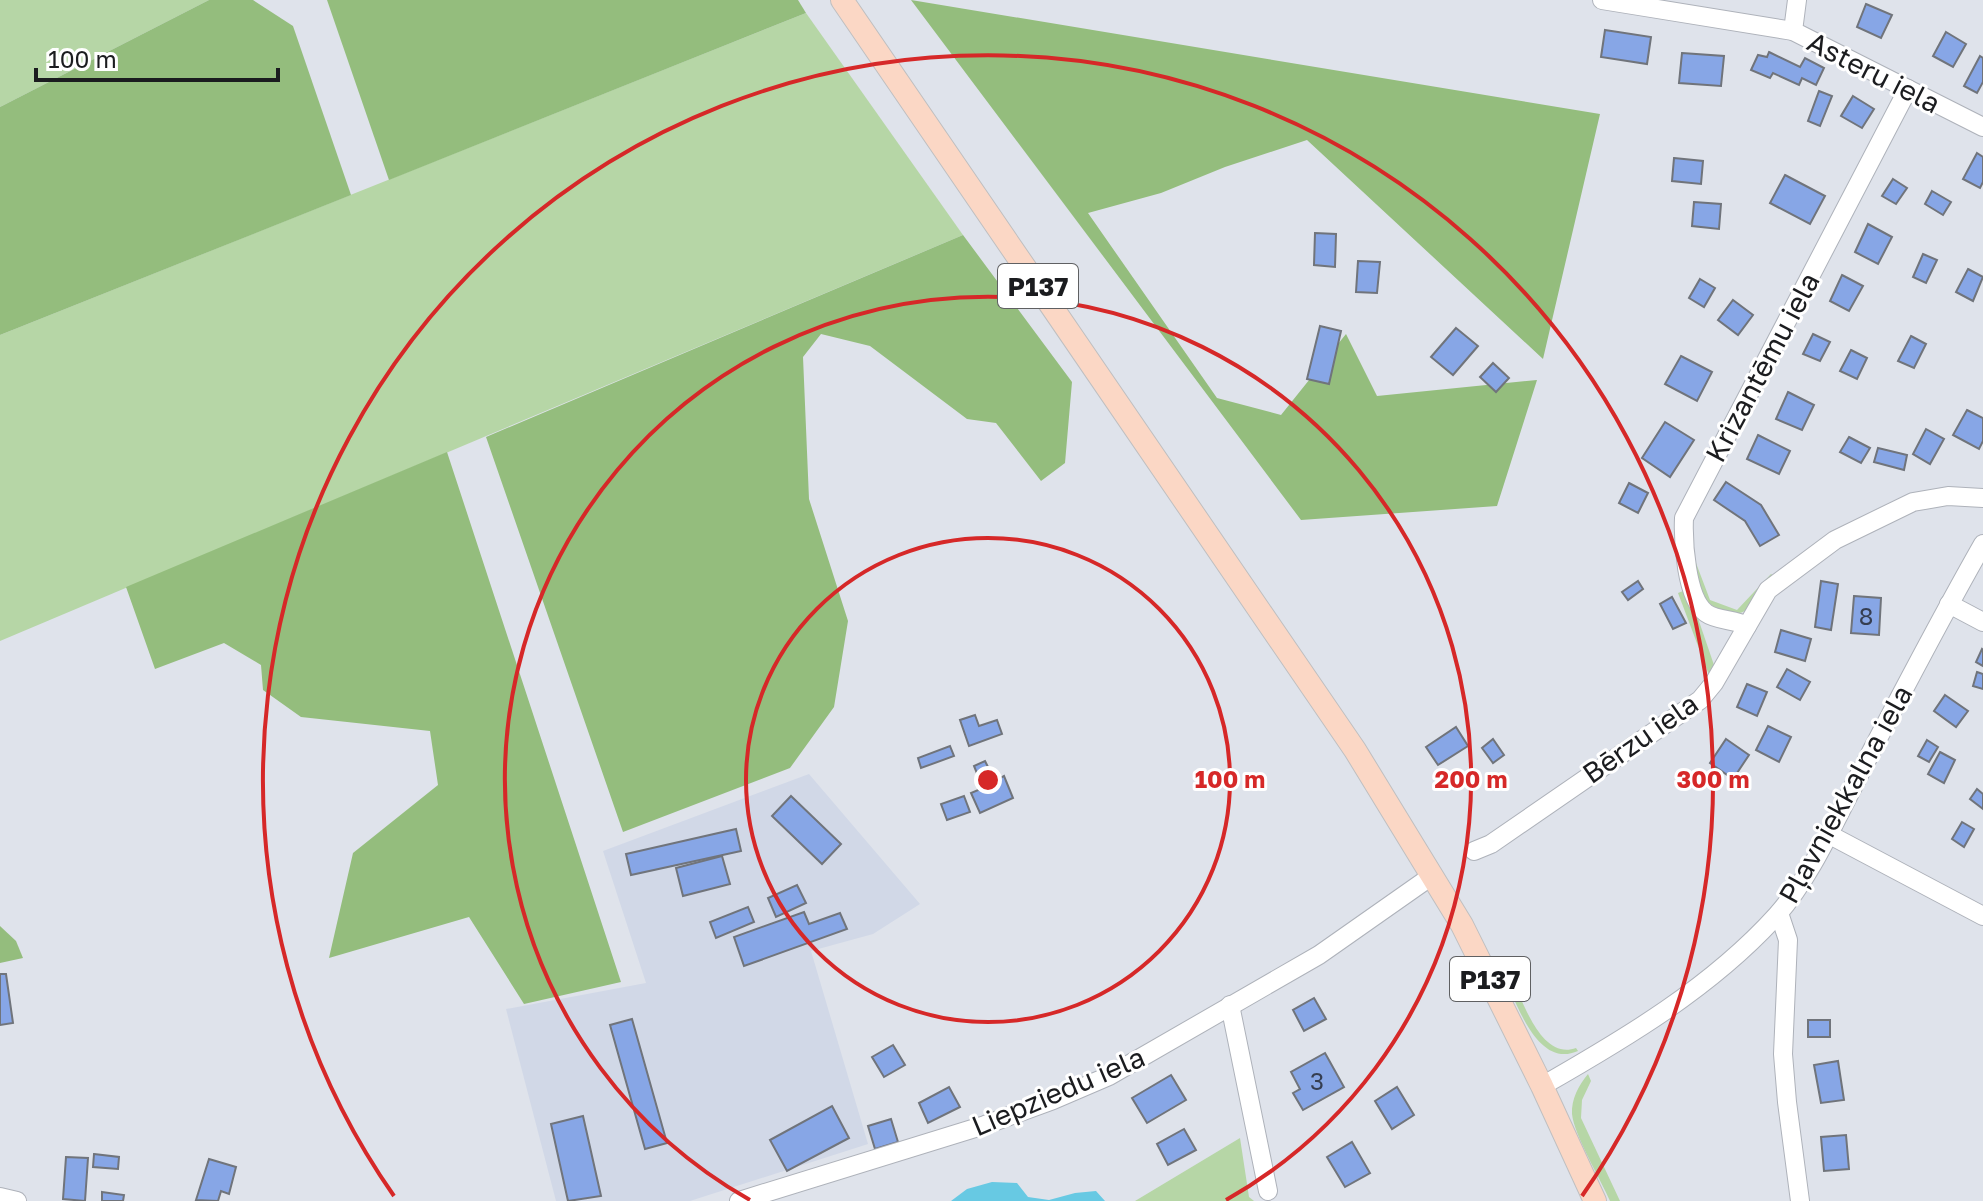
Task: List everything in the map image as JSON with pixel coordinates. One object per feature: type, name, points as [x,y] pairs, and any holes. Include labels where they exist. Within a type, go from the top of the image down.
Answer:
[{"type":"main road","name":"P137","points":[[842,0],[1355,750],[1433,875],[1489,977],[1595,1201]]},
{"type":"street","points":[[1602,0],[1793,31]]},
{"type":"street","name":"Asteru iela","points":[[1797,0],[1793,31],[1983,127]]},
{"type":"street","name":"Krizantēmu iela","points":[[1747,626],[1739,621],[1708,615],[1700,606],[1687,571],[1683,544],[1684,518],[1908,89]]},
{"type":"street","name":"Bērzu iela","points":[[1474,851],[1491,844],[1700,700],[1714,683],[1768,590],[1835,540],[1913,502],[1948,496],[1983,498]]},
{"type":"street","name":"Pļavniekkalna iela","points":[[1542,1086],[1680,1001],[1779,913],[1828,834],[1983,544]]},
{"type":"street","points":[[1949,604],[1983,622]]},
{"type":"street","points":[[1828,834],[1983,916]]},
{"type":"street","name":"Liepziedu iela","points":[[739,1201],[985,1125],[1109,1076],[1319,955],[1433,875]]},
{"type":"street","points":[[1779,913],[1788,940],[1783,1054],[1800,1201]]},
{"type":"street","points":[[1230,1005],[1268,1191]]},
{"type":"street","points":[[0,1197],[17,1201]]},
{"type":"shaded area","points":[[809,774],[920,904],[873,934],[811,951],[868,1144],[690,1201],[556,1201],[506,1009],[646,983],[603,851]]},
{"type":"green space","points":[[0,0],[209,0],[0,107]]},
{"type":"green space","points":[[209,0],[253,0],[293,26],[351,195],[0,335],[0,107]]},
{"type":"green space","points":[[327,0],[798,0],[806,13],[389,180]]},
{"type":"green space","points":[[911,0],[1600,114],[1543,359],[1307,140],[1225,167],[1161,193],[1088,213],[1217,398],[1281,415],[1346,334],[1377,396],[1537,380],[1497,506],[1301,520]]},
{"type":"green space","points":[[806,13],[963,235],[0,641],[0,335]]},
{"type":"green space","points":[[963,235],[1072,382],[1065,463],[1041,481],[996,423],[967,419],[870,346],[821,334],[803,357],[809,499],[848,621],[834,707],[790,768],[623,832],[486,437]]},
{"type":"green space","points":[[447,452],[621,982],[524,1004],[469,917],[329,958],[353,853],[438,785],[430,731],[301,717],[263,690],[261,665],[224,643],[155,669],[126,587]]},
{"type":"green space","points":[[1696,563],[1710,600],[1737,610],[1771,574],[1774,576],[1746,610],[1728,612],[1713,606],[1703,595],[1692,565]]},
{"type":"green space","points":[[1688,589],[1715,668],[1709,675],[1678,593]]},
{"type":"green space","points":[[0,926],[16,941],[23,958],[0,963]]},
{"type":"green space","points":[[1509,972],[1526,1011],[1542,1037],[1563,1050],[1576,1048],[1578,1051],[1564,1054],[1551,1051],[1540,1042],[1522,1016],[1503,975]]},
{"type":"green space","points":[[1588,1074],[1591,1081],[1582,1100],[1581,1118],[1620,1201],[1610,1201],[1574,1123],[1574,1098]]},
{"type":"green space","points":[[1240,1138],[1249,1197],[1254,1201],[1135,1201]]},
{"type":"water","points":[[992,1182],[1017,1183],[1028,1197],[1049,1200],[1096,1191],[1105,1201],[951,1201],[967,1189]]},
{"type":"building","points":[[1866,4],[1892,15],[1881,38],[1857,27]]},
{"type":"building","points":[[1605,30],[1651,37],[1647,64],[1601,57]]},
{"type":"building","points":[[1946,32],[1966,44],[1953,67],[1933,56]]},
{"type":"building","points":[[1769,52],[1800,67],[1805,58],[1824,68],[1816,85],[1802,78],[1799,85],[1773,73],[1770,78],[1751,70],[1758,55],[1767,57]]},
{"type":"building","points":[[1682,53],[1724,56],[1721,86],[1679,83]]},
{"type":"building","points":[[1980,56],[1983,58],[1983,82],[1977,93],[1964,86]]},
{"type":"building","points":[[1819,91],[1832,96],[1820,126],[1808,121]]},
{"type":"building","points":[[1853,96],[1874,109],[1862,128],[1841,116]]},
{"type":"building","points":[[1977,153],[1983,157],[1983,182],[1980,188],[1963,179]]},
{"type":"building","points":[[1674,158],[1703,161],[1701,184],[1672,181]]},
{"type":"building","points":[[1785,175],[1825,196],[1810,224],[1770,203]]},
{"type":"building","points":[[1893,179],[1907,188],[1896,204],[1882,196]]},
{"type":"building","points":[[1932,191],[1951,202],[1943,215],[1925,204]]},
{"type":"building","points":[[1694,202],[1721,204],[1719,229],[1692,226]]},
{"type":"building","points":[[1868,224],[1892,237],[1878,264],[1855,252]]},
{"type":"building","points":[[1315,233],[1336,234],[1335,267],[1314,265]]},
{"type":"building","points":[[1923,254],[1937,260],[1926,283],[1913,277]]},
{"type":"building","points":[[1358,261],[1380,262],[1377,293],[1356,292]]},
{"type":"building","points":[[1968,269],[1983,277],[1973,301],[1956,292]]},
{"type":"building","points":[[1842,275],[1863,286],[1849,311],[1830,301]]},
{"type":"building","points":[[1700,279],[1715,288],[1704,307],[1689,298]]},
{"type":"building","points":[[1733,300],[1753,315],[1738,335],[1718,320]]},
{"type":"building","points":[[1320,326],[1341,331],[1329,384],[1307,379]]},
{"type":"building","points":[[1456,328],[1478,346],[1453,375],[1431,357]]},
{"type":"building","points":[[1813,334],[1830,342],[1820,361],[1803,354]]},
{"type":"building","points":[[1911,336],[1926,344],[1914,368],[1898,361]]},
{"type":"building","points":[[1851,350],[1867,358],[1857,379],[1840,371]]},
{"type":"building","points":[[1681,356],[1712,372],[1697,401],[1665,384]]},
{"type":"building","points":[[1493,363],[1509,378],[1496,392],[1480,377]]},
{"type":"building","points":[[1788,392],[1814,405],[1802,430],[1776,419]]},
{"type":"building","points":[[1967,410],[1983,418],[1983,441],[1979,449],[1953,435]]},
{"type":"building","points":[[1665,422],[1694,440],[1670,477],[1642,458]]},
{"type":"building","points":[[1926,429],[1944,439],[1930,464],[1913,454]]},
{"type":"building","points":[[1758,435],[1790,451],[1779,474],[1747,459]]},
{"type":"building","points":[[1849,437],[1870,448],[1861,463],[1840,452]]},
{"type":"building","points":[[1878,448],[1907,455],[1904,470],[1874,462]]},
{"type":"building","points":[[1726,482],[1761,505],[1779,535],[1760,546],[1745,521],[1714,500]]},
{"type":"building","points":[[1629,483],[1648,493],[1638,513],[1619,503]]},
{"type":"building","points":[[1638,581],[1643,589],[1628,600],[1622,592]]},
{"type":"building","points":[[1821,581],[1838,584],[1831,630],[1815,627]]},
{"type":"building","points":[[1854,596],[1881,598],[1879,635],[1851,633]]},
{"type":"building","points":[[1672,597],[1686,623],[1673,629],[1660,604]]},
{"type":"building","points":[[1781,630],[1811,639],[1805,661],[1775,652]]},
{"type":"building","points":[[1983,650],[1983,666],[1976,662]]},
{"type":"building","points":[[1787,669],[1810,682],[1800,700],[1777,687]]},
{"type":"building","points":[[1977,672],[1983,674],[1983,689],[1973,686]]},
{"type":"building","points":[[1747,684],[1767,692],[1757,716],[1737,707]]},
{"type":"building","points":[[1945,695],[1968,711],[1956,727],[1934,711]]},
{"type":"building","points":[[975,715],[979,726],[997,720],[1002,734],[969,746],[960,720]]},
{"type":"building","points":[[1768,726],[1791,737],[1779,762],[1756,750]]},
{"type":"building","points":[[1456,727],[1468,746],[1438,765],[1426,747]]},
{"type":"building","points":[[1493,739],[1504,755],[1493,763],[1482,748]]},
{"type":"building","points":[[1726,739],[1749,755],[1733,779],[1710,763]]},
{"type":"building","points":[[1927,740],[1938,747],[1929,762],[1918,756]]},
{"type":"building","points":[[950,746],[954,756],[921,768],[918,758]]},
{"type":"building","points":[[1940,752],[1955,760],[1944,783],[1928,774]]},
{"type":"building","points":[[985,761],[995,781],[1004,776],[1013,798],[980,813],[971,793],[983,788],[974,766]]},
{"type":"building","points":[[1977,789],[1983,794],[1983,809],[1970,799]]},
{"type":"building","points":[[791,796],[841,844],[822,864],[772,816]]},
{"type":"building","points":[[964,796],[970,812],[947,820],[941,804]]},
{"type":"building","points":[[1962,822],[1974,829],[1964,847],[1952,839]]},
{"type":"building","points":[[736,829],[741,851],[631,875],[626,854]]},
{"type":"building","points":[[722,856],[730,884],[683,896],[676,868]]},
{"type":"building","points":[[797,885],[806,903],[776,917],[768,898]]},
{"type":"building","points":[[748,907],[754,922],[716,938],[710,922]]},
{"type":"building","points":[[804,912],[809,924],[840,913],[847,929],[744,966],[734,937]]},
{"type":"building","points":[[0,974],[6,974],[13,1023],[0,1025]]},
{"type":"building","points":[[1314,998],[1326,1019],[1304,1031],[1293,1010]]},
{"type":"building","points":[[632,1019],[667,1143],[645,1149],[610,1025]]},
{"type":"building","points":[[1808,1020],[1830,1020],[1830,1037],[1808,1037]]},
{"type":"building","points":[[893,1045],[905,1065],[884,1077],[872,1057]]},
{"type":"building","points":[[1325,1053],[1344,1087],[1303,1110],[1293,1093],[1300,1089],[1291,1072]]},
{"type":"building","points":[[1838,1061],[1844,1100],[1821,1103],[1814,1065]]},
{"type":"building","points":[[1171,1075],[1186,1100],[1147,1123],[1132,1098]]},
{"type":"building","points":[[949,1087],[960,1107],[928,1123],[919,1103]]},
{"type":"building","points":[[1397,1087],[1414,1115],[1392,1129],[1375,1101]]},
{"type":"building","points":[[832,1106],[849,1138],[787,1171],[770,1140]]},
{"type":"building","points":[[583,1116],[601,1196],[568,1201],[551,1124]]},
{"type":"building","points":[[891,1119],[898,1142],[875,1149],[868,1126]]},
{"type":"building","points":[[1184,1129],[1196,1150],[1168,1165],[1157,1144]]},
{"type":"building","points":[[1846,1135],[1849,1169],[1824,1171],[1821,1137]]},
{"type":"building","points":[[1352,1142],[1370,1173],[1345,1187],[1327,1157]]},
{"type":"building","points":[[94,1154],[119,1157],[118,1169],[93,1167]]},
{"type":"building","points":[[66,1157],[88,1158],[85,1201],[63,1199]]},
{"type":"building","points":[[209,1159],[236,1167],[229,1194],[221,1191],[218,1201],[196,1200]]},
{"type":"building","points":[[102,1192],[124,1195],[123,1201],[102,1201]]}]
